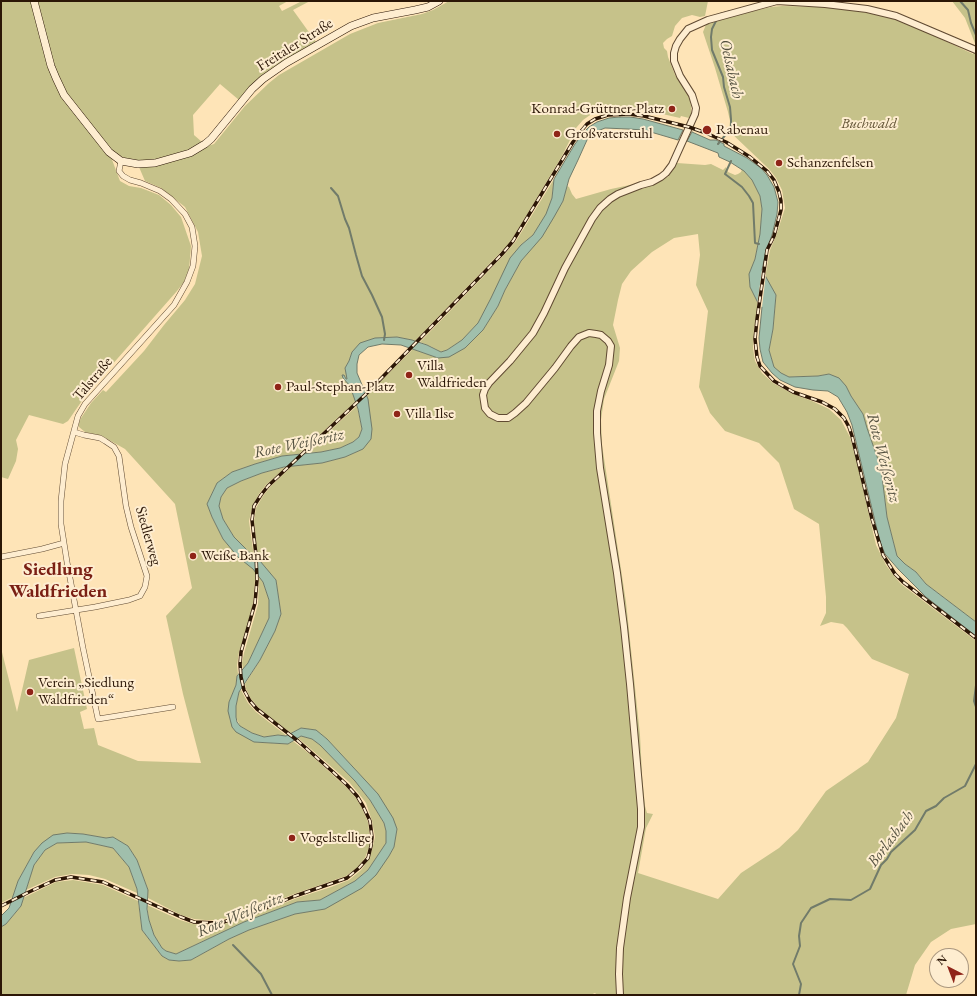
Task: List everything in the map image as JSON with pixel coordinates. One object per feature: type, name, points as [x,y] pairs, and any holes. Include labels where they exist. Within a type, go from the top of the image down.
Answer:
[{"type":"main road","points":[[34,1],[51,66],[59,86],[109,152],[121,161]]},
{"type":"main road","name":"Freitaler Straße","points":[[121,161],[138,164],[155,163],[190,153],[211,139],[252,89],[286,62],[350,26],[381,16],[428,7],[439,1]]},
{"type":"street","points":[[620,995],[620,948],[627,898],[641,827],[641,815],[631,691],[624,627],[600,468],[597,433],[597,411],[609,365],[610,346],[608,341],[601,335],[589,333],[579,337],[526,403],[508,418],[498,418],[490,414],[485,408],[483,395],[485,388],[533,333],[565,268],[592,219],[600,208],[618,194],[662,177],[672,164],[688,131],[696,108],[692,95],[680,76],[674,61],[676,46],[688,30],[701,22],[777,1],[826,4],[867,9],[896,16],[976,50]]},
{"type":"street","name":"Talstraße","points":[[121,161],[120,171],[123,176],[160,191],[171,199],[184,214],[192,227],[195,246],[193,266],[187,282],[174,304],[85,404],[78,418],[65,464],[61,501],[61,524],[83,648],[98,719],[173,707]]},
{"type":"street","name":"Siedlerweg","points":[[39,616],[76,611],[129,600],[140,596],[145,587],[147,576],[131,527],[126,506],[119,456],[114,447],[100,438],[74,432]]},
{"type":"street","points":[[1,556],[42,549],[64,543]]},
{"type":"green space","points":[[1,1],[31,1],[54,81],[111,157],[120,181],[129,186],[141,188],[159,195],[171,205],[181,217],[191,246],[189,270],[184,282],[88,392],[68,421],[63,424],[29,415],[16,440],[18,449],[16,461],[8,479],[1,477]]},
{"type":"green space","points":[[36,1],[288,1],[279,6],[282,11],[302,1],[310,1],[293,10],[316,42],[273,67],[261,76],[239,100],[220,84],[193,115],[194,135],[202,142],[189,150],[157,160],[136,161],[116,154],[65,91],[56,71]]},
{"type":"green space","points":[[449,1],[708,1],[705,16],[700,17],[692,15],[682,18],[675,26],[672,36],[663,43],[675,75],[691,98],[691,114],[689,118],[681,116],[680,118],[645,110],[619,107],[608,108],[593,113],[583,120],[576,128],[562,156],[511,241],[415,341],[397,337],[375,338],[352,352],[345,368],[348,379],[343,375],[350,386],[356,401],[299,454],[282,456],[232,472],[217,483],[207,504],[223,539],[255,571],[251,614],[239,652],[236,685],[229,702],[230,721],[254,742],[288,744],[293,741],[311,755],[346,787],[356,798],[368,822],[370,838],[369,847],[365,858],[358,867],[346,876],[238,915],[219,920],[205,920],[194,919],[181,915],[148,898],[148,890],[137,860],[128,846],[113,837],[106,838],[67,833],[34,852],[18,881],[13,897],[1,903],[1,648],[17,712],[29,660],[74,648],[87,709],[80,712],[84,729],[94,728],[98,745],[138,761],[201,763],[183,694],[166,616],[192,588],[175,504],[125,449],[102,436],[85,432],[79,427],[81,418],[91,403],[103,390],[106,392],[144,351],[185,300],[195,284],[202,256],[198,232],[185,207],[161,188],[145,181],[139,167],[214,144],[245,106],[269,83],[279,75],[350,34],[378,23],[422,14]]},
{"type":"green space","points":[[952,1],[976,1],[976,46],[965,18]]},
{"type":"green space","name":"Buchwald","points":[[771,7],[824,7],[863,12],[896,19],[973,54],[976,48],[976,622],[926,584],[916,572],[897,556],[887,517],[881,468],[863,414],[846,386],[829,374],[789,377],[774,367],[769,350],[773,329],[776,295],[765,278],[770,250],[785,208],[782,190],[776,178],[769,169],[729,131],[730,121],[728,112],[703,32],[707,22]]},
{"type":"green space","points":[[677,163],[711,164],[723,170],[726,167],[728,172],[735,175],[741,172],[742,169],[752,180],[760,196],[762,209],[760,234],[755,259],[749,275],[750,287],[758,303],[753,348],[755,361],[762,373],[773,383],[793,394],[829,409],[841,420],[850,437],[876,545],[886,565],[901,584],[976,641],[976,924],[951,929],[931,942],[915,965],[906,995],[597,995],[595,993],[590,995],[1,995],[1,927],[6,924],[21,906],[23,898],[56,882],[73,880],[103,885],[138,901],[142,930],[162,956],[169,960],[179,961],[191,960],[249,930],[295,914],[325,909],[389,856],[394,847],[397,829],[378,795],[327,739],[315,730],[301,728],[291,733],[259,708],[251,699],[246,689],[245,684],[260,660],[275,631],[281,614],[276,580],[258,560],[254,521],[256,508],[270,487],[292,466],[322,463],[345,457],[363,449],[372,429],[366,396],[413,349],[438,358],[465,348],[483,330],[498,306],[521,261],[531,249],[563,201],[567,186],[576,199],[611,189],[668,177]],"holes":[[[698,234],[700,255],[696,285],[708,311],[699,387],[710,413],[725,431],[759,443],[779,463],[794,509],[819,524],[826,597],[826,613],[820,626],[831,622],[843,624],[872,659],[909,674],[896,718],[868,762],[826,791],[798,830],[779,848],[741,873],[718,899],[638,873],[646,828],[653,814],[647,813],[645,806],[640,735],[626,602],[602,445],[601,420],[604,399],[619,361],[620,348],[613,325],[622,284],[631,271],[652,252],[674,238]]]},
{"type":"green space","points":[[554,179],[552,198],[547,214],[533,235],[521,245],[478,323],[462,340],[447,350],[441,352],[420,342],[516,241]]},
{"type":"green space","points":[[357,406],[362,429],[359,437],[353,442],[340,448],[321,452],[305,453]]},
{"type":"green space","points":[[286,467],[266,485],[253,505],[249,521],[254,557],[234,537],[223,519],[219,506],[221,497],[227,488],[241,481],[262,473]]},
{"type":"green space","points":[[259,576],[263,582],[269,600],[269,618],[248,663],[243,669],[242,663],[244,653],[258,604]]},
{"type":"green space","points":[[241,690],[248,703],[256,712],[287,736],[278,735],[264,737],[252,733],[240,726],[236,717],[236,706],[239,692]]},
{"type":"green space","points":[[301,736],[312,739],[320,745],[355,781],[370,800],[384,823],[386,843],[368,870],[355,881],[320,900],[297,902],[244,922],[176,954],[166,951],[162,948],[154,935],[149,920],[147,905],[180,920],[193,924],[221,925],[259,913],[349,880],[361,870],[369,859],[375,837],[366,803],[349,782],[298,738]]},
{"type":"green space","points":[[86,842],[113,848],[129,867],[137,893],[105,879],[89,875],[72,874],[55,877],[26,890],[34,865],[45,850],[57,843]]},
{"type":"shaded area","points":[[620,117],[643,119],[683,130],[678,140],[644,130],[605,128],[595,132],[587,140],[569,179],[563,201],[542,237],[521,261],[498,306],[483,330],[465,348],[449,357],[438,358],[401,345],[382,344],[368,347],[359,355],[357,373],[368,399],[372,429],[371,439],[363,449],[345,457],[322,463],[284,467],[262,473],[227,488],[221,497],[219,506],[223,519],[234,537],[260,561],[276,580],[281,614],[275,631],[260,660],[239,692],[236,706],[237,722],[240,726],[252,733],[264,737],[278,735],[286,736],[301,728],[316,730],[327,739],[378,794],[393,818],[397,829],[394,847],[376,875],[362,888],[325,909],[295,914],[249,930],[191,960],[169,960],[162,956],[142,930],[137,889],[129,867],[113,848],[86,842],[57,843],[45,850],[34,865],[21,906],[6,924],[1,927],[1,916],[9,908],[18,881],[34,852],[42,843],[53,835],[67,833],[106,838],[113,837],[128,846],[137,860],[148,890],[147,909],[154,935],[162,948],[176,954],[244,922],[297,902],[320,900],[355,881],[368,870],[386,843],[386,831],[384,823],[370,800],[355,781],[320,745],[312,739],[301,736],[288,744],[254,742],[236,732],[232,727],[228,711],[229,702],[236,685],[237,676],[248,663],[269,618],[269,600],[263,582],[253,569],[238,557],[223,539],[207,504],[217,483],[232,472],[282,456],[321,452],[340,448],[353,442],[359,437],[362,429],[358,409],[350,386],[342,375],[344,375],[347,379],[345,368],[352,352],[360,343],[375,338],[397,337],[412,340],[441,352],[447,350],[462,340],[478,323],[510,258],[521,245],[533,235],[546,214],[552,198],[554,179],[575,144],[589,127],[597,122],[609,118]]},
{"type":"shaded area","points":[[692,132],[710,140],[716,140],[747,158],[761,168],[774,187],[778,202],[777,214],[762,270],[776,295],[773,329],[769,350],[774,367],[789,377],[829,374],[839,378],[846,386],[863,414],[881,468],[887,517],[897,556],[916,572],[926,584],[976,622],[976,636],[926,597],[885,554],[880,542],[852,425],[847,412],[838,397],[828,391],[795,387],[780,380],[763,362],[759,338],[762,307],[758,303],[750,287],[749,274],[755,259],[760,234],[762,209],[760,196],[752,180],[744,171],[719,157],[718,153],[687,141]]},
{"type":"pier","points":[[762,270],[764,270],[766,274],[762,307],[757,306]]},
{"type":"waterway","name":"Oelsabach","points":[[960,1],[968,10],[976,35]]},
{"type":"waterway","name":"Oelsabach","points":[[719,15],[731,11]]},
{"type":"waterway","name":"Oelsabach","points":[[717,19],[712,29],[712,50],[723,77],[724,87],[730,107],[731,119],[731,128],[718,144]]},
{"type":"waterway","points":[[731,161],[725,174],[742,187],[753,203],[755,243],[759,244]]},
{"type":"waterway","points":[[331,188],[338,196],[349,228],[362,276],[382,317],[385,334],[384,340]]},
{"type":"waterway","name":"Borlasbach","points":[[976,685],[974,701],[976,707]]},
{"type":"waterway","name":"Borlasbach","points":[[799,995],[801,984],[793,964],[800,946],[799,936],[801,923],[811,908],[830,899],[851,900],[870,889],[881,865],[891,852],[915,830],[926,811],[936,806],[944,798],[965,786],[976,764]]},
{"type":"waterway","points":[[233,945],[261,974],[272,995]]},
{"type":"railway","points":[[1,906],[55,880],[71,877],[103,882],[194,922],[220,923],[257,912],[295,896],[347,878],[368,858],[372,837],[370,821],[357,796],[347,785],[298,741],[257,709],[250,701],[244,690],[241,677],[241,652],[255,603],[257,580],[252,520],[254,506],[268,486],[367,393],[502,254],[513,241],[573,142],[582,130],[587,124],[595,119],[608,115],[629,114],[644,116],[689,127],[706,133],[726,142],[750,157],[767,171],[774,180],[779,192],[781,210],[774,236],[767,250],[757,319],[755,339],[757,357],[760,366],[774,381],[793,392],[822,402],[835,409],[844,418],[852,436],[872,519],[883,555],[895,574],[903,582],[976,638]]},
{"type":"place","name":"Konrad-Grüttner-Platz","points":[[672,109]]},
{"type":"place","name":"Rabenau","points":[[707,130]]},
{"type":"place","name":"Großvaterstuhl","points":[[557,134]]},
{"type":"place","name":"Schanzenfelsen","points":[[779,163]]},
{"type":"place","name":"Villa Waldfrieden","points":[[409,375]]},
{"type":"place","name":"Paul-Stephan-Platz","points":[[278,387]]},
{"type":"place","name":"Villa Ilse","points":[[397,414]]},
{"type":"place","name":"Weiße Bank","points":[[193,556]]},
{"type":"place","name":"Verein „Siedlung Waldfrieden“","points":[[30,692]]},
{"type":"place","name":"Vogelstellige","points":[[292,838]]},
{"type":"district","name":"Siedlung Waldfrieden","points":[[58,581]]},
{"type":"water label","name":"Rote Weißeritz","points":[[299,444]]},
{"type":"water label","name":"Rote Weißeritz","points":[[883,458]]},
{"type":"water label","name":"Rote Weißeritz","points":[[240,915]]}]
